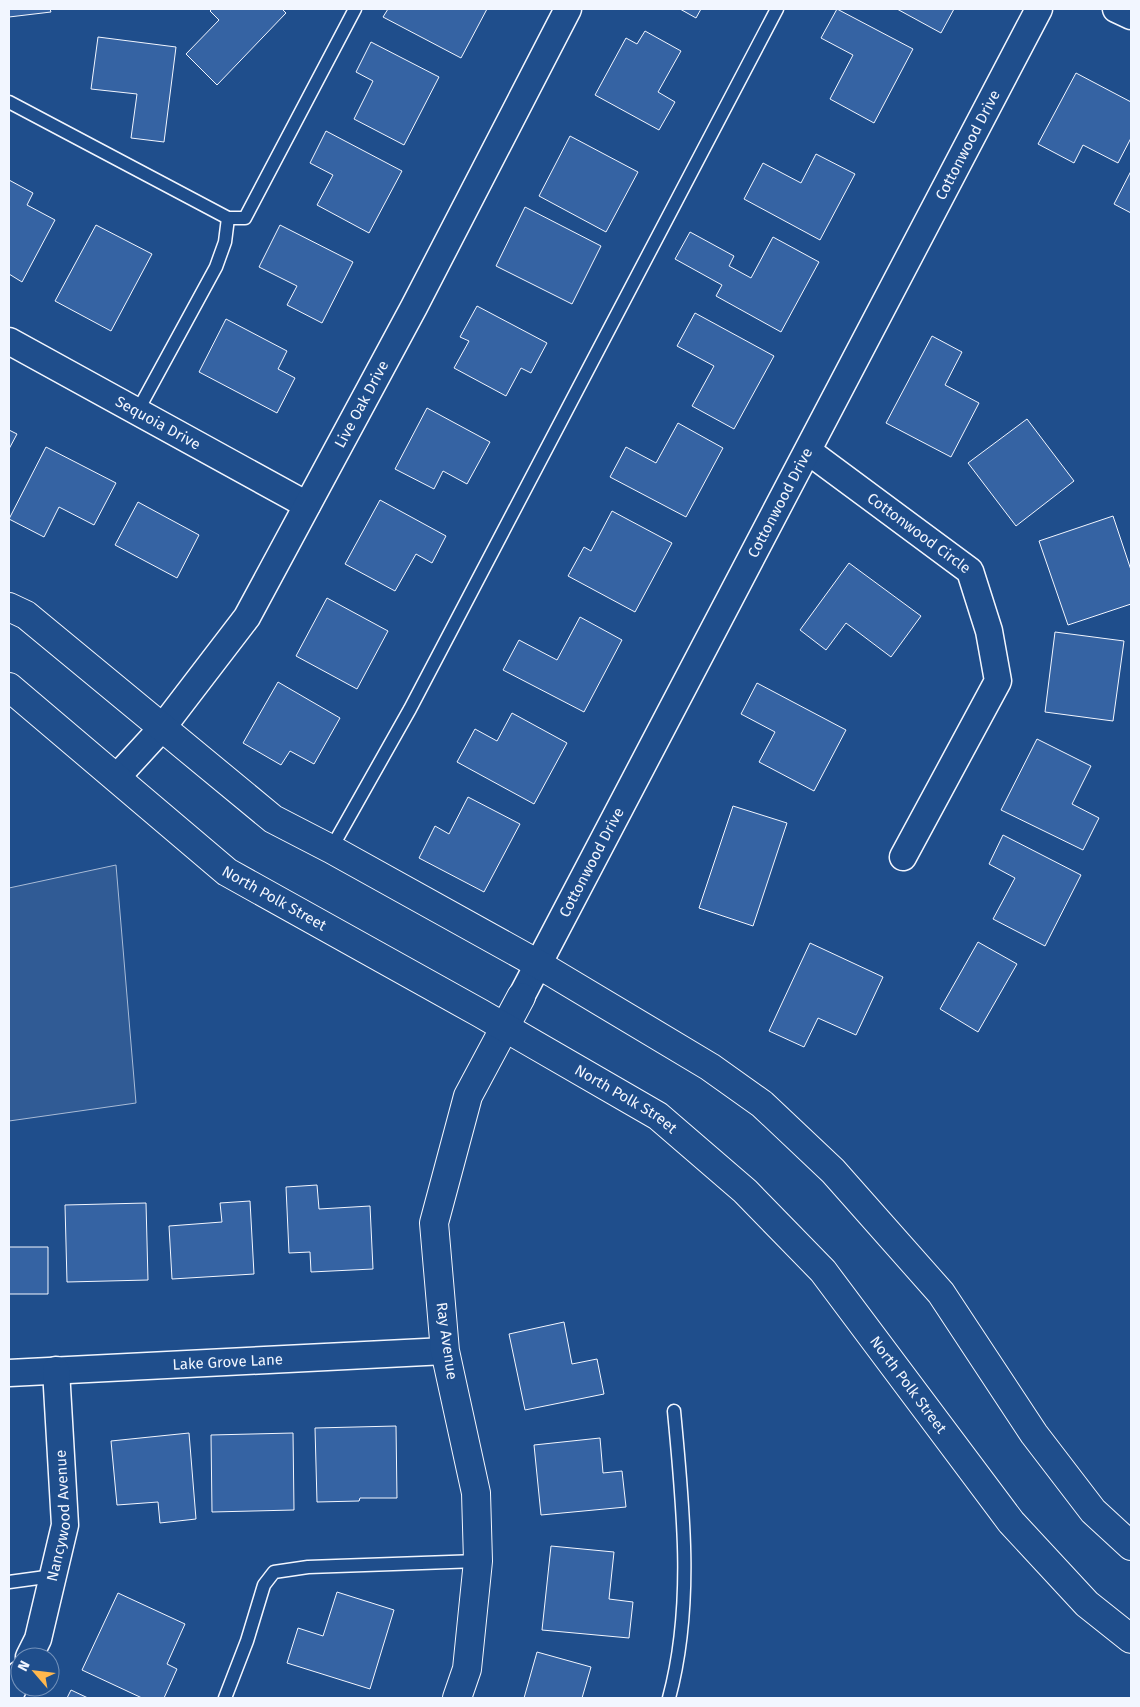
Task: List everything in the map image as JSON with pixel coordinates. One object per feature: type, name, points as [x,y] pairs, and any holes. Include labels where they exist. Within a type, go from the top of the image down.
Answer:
[{"type":"main road","points":[[9,607],[26,615],[273,819],[331,849],[538,964],[725,1078],[762,1104],[833,1171],[941,1293],[1034,1434],[1094,1511],[1131,1546]]},
{"type":"main road","name":"North Polk Street","points":[[9,687],[227,872],[505,1027],[658,1116],[745,1191],[823,1272],[1011,1522],[1087,1604],[1131,1639]]},
{"type":"main road","name":"Ray Avenue","points":[[457,1698],[467,1669],[478,1561],[476,1493],[445,1351],[434,1223],[468,1096],[521,997]]},
{"type":"street","name":"Live Oak Drive","points":[[117,777],[162,728],[247,617],[414,307],[568,9]]},
{"type":"street","name":"Cottonwood Drive","points":[[521,997],[1039,9]]},
{"type":"street","points":[[1116,9],[1131,16]]},
{"type":"street","name":"Sequoia Drive","points":[[9,341],[307,505]]},
{"type":"street","name":"Cottonwood Circle","points":[[808,450],[970,571],[989,631],[998,681],[904,857]]},
{"type":"street","name":"Lake Grove Lane","points":[[9,1373],[445,1351]]},
{"type":"street","name":"Nancywood Avenue","points":[[34,1647],[38,1639],[64,1525],[56,1370]]},
{"type":"lane","points":[[9,102],[228,218],[245,218],[355,9]]},
{"type":"lane","points":[[331,849],[410,709],[777,9]]},
{"type":"lane","points":[[137,412],[216,267],[225,242],[228,218]]},
{"type":"lane","points":[[669,1698],[677,1668],[685,1596],[682,1491],[674,1412]]},
{"type":"lane","points":[[225,1698],[248,1640],[264,1585],[274,1572],[308,1567],[478,1561]]},
{"type":"lane","points":[[9,1582],[53,1576]]},
{"type":"shaded area","points":[[116,865],[136,1103],[9,1121],[9,888]]},
{"type":"building","points":[[9,9],[50,9],[51,12],[9,17]]},
{"type":"building","points":[[212,9],[282,9],[286,13],[217,85],[186,54],[219,20],[210,11]]},
{"type":"building","points":[[388,9],[487,9],[461,58],[383,17]]},
{"type":"building","points":[[680,9],[701,9],[696,18]]},
{"type":"building","points":[[837,9],[913,49],[874,123],[830,99],[853,55],[821,38]]},
{"type":"building","points":[[897,9],[954,9],[941,33]]},
{"type":"building","points":[[645,31],[681,51],[658,92],[675,102],[659,130],[595,95],[626,38],[637,44]]},
{"type":"building","points":[[98,37],[176,47],[164,142],[131,138],[137,94],[91,89]]},
{"type":"building","points":[[371,42],[439,77],[404,145],[354,119],[373,81],[356,72]]},
{"type":"building","points":[[1076,73],[1131,102],[1131,138],[1118,163],[1083,145],[1074,163],[1038,144]]},
{"type":"building","points":[[326,131],[402,171],[369,233],[317,205],[333,175],[310,163]]},
{"type":"building","points":[[570,136],[638,172],[606,232],[539,196]]},
{"type":"building","points":[[816,154],[855,174],[820,240],[744,199],[763,163],[801,183]]},
{"type":"building","points":[[1131,171],[1131,213],[1114,204]]},
{"type":"building","points":[[9,180],[33,193],[27,205],[55,220],[22,282],[9,274]]},
{"type":"building","points":[[525,207],[601,246],[572,304],[496,266]]},
{"type":"building","points":[[96,225],[152,254],[111,331],[55,301]]},
{"type":"building","points":[[280,225],[353,262],[322,323],[287,305],[297,286],[259,267]]},
{"type":"building","points":[[690,232],[734,256],[729,266],[751,278],[773,237],[819,262],[781,332],[716,296],[722,285],[675,259]]},
{"type":"building","points":[[477,306],[547,343],[531,373],[521,368],[506,396],[454,368],[469,341],[460,337]]},
{"type":"building","points":[[695,313],[774,356],[734,429],[692,406],[714,366],[677,346]]},
{"type":"building","points":[[226,319],[287,351],[278,369],[295,378],[277,413],[199,372]]},
{"type":"building","points":[[932,336],[962,352],[945,385],[979,403],[951,457],[886,423]]},
{"type":"building","points":[[427,408],[490,442],[467,484],[443,471],[434,489],[395,469]]},
{"type":"building","points":[[1027,419],[1074,481],[1016,526],[968,463]]},
{"type":"building","points":[[678,423],[723,448],[686,517],[610,477],[626,447],[656,463]]},
{"type":"building","points":[[9,430],[17,434],[9,449]]},
{"type":"building","points":[[46,447],[116,483],[94,525],[59,507],[44,537],[9,519]]},
{"type":"building","points":[[380,500],[446,536],[432,563],[416,554],[395,591],[345,564]]},
{"type":"building","points":[[138,502],[199,535],[177,578],[115,545]]},
{"type":"building","points":[[612,511],[672,543],[635,612],[568,576],[584,547],[591,551]]},
{"type":"building","points":[[1113,516],[1131,570],[1131,604],[1068,625],[1039,541]]},
{"type":"building","points":[[849,563],[921,616],[891,657],[846,623],[826,650],[800,630]]},
{"type":"building","points":[[327,598],[388,631],[357,689],[296,656]]},
{"type":"building","points":[[580,617],[622,640],[584,712],[503,670],[519,640],[557,660]]},
{"type":"building","points":[[1055,632],[1124,641],[1113,721],[1045,712]]},
{"type":"building","points":[[278,682],[340,718],[314,764],[290,751],[281,765],[243,743]]},
{"type":"building","points":[[757,683],[846,730],[814,791],[759,762],[775,732],[741,714]]},
{"type":"building","points":[[512,713],[567,743],[534,804],[457,762],[475,729],[497,741]]},
{"type":"building","points":[[1037,739],[1091,766],[1072,804],[1099,818],[1083,850],[1001,810]]},
{"type":"building","points":[[468,797],[520,824],[484,892],[419,858],[435,826],[449,834]]},
{"type":"building","points":[[733,806],[787,823],[753,926],[699,908]]},
{"type":"building","points":[[1003,835],[1081,875],[1045,946],[993,919],[1015,878],[989,864]]},
{"type":"building","points":[[978,942],[1017,964],[978,1032],[940,1009]]},
{"type":"building","points":[[810,943],[883,977],[856,1035],[818,1018],[804,1047],[769,1031]]},
{"type":"building","points":[[317,1185],[319,1209],[370,1206],[373,1269],[311,1272],[310,1252],[289,1253],[286,1187]]},
{"type":"building","points":[[250,1201],[254,1274],[172,1279],[169,1226],[222,1222],[220,1203]]},
{"type":"building","points":[[146,1203],[148,1280],[67,1282],[65,1205]]},
{"type":"building","points":[[9,1247],[48,1247],[48,1294],[9,1294]]},
{"type":"building","points":[[564,1322],[572,1364],[597,1359],[604,1394],[525,1410],[509,1334]]},
{"type":"building","points":[[396,1426],[397,1498],[360,1498],[359,1501],[317,1502],[315,1428]]},
{"type":"building","points":[[189,1433],[196,1519],[160,1523],[158,1502],[117,1505],[111,1441]]},
{"type":"building","points":[[293,1433],[294,1510],[212,1512],[211,1435]]},
{"type":"building","points":[[600,1438],[603,1473],[622,1471],[626,1507],[541,1515],[534,1445]]},
{"type":"building","points":[[551,1546],[614,1552],[609,1599],[633,1602],[629,1638],[542,1630]]},
{"type":"building","points":[[337,1592],[394,1610],[370,1689],[287,1663],[298,1628],[323,1636]]},
{"type":"building","points":[[118,1593],[185,1624],[167,1664],[177,1669],[164,1698],[142,1698],[82,1670]]},
{"type":"building","points":[[537,1652],[591,1667],[582,1698],[524,1698]]},
{"type":"building","points":[[71,1690],[88,1698],[67,1698]]}]
